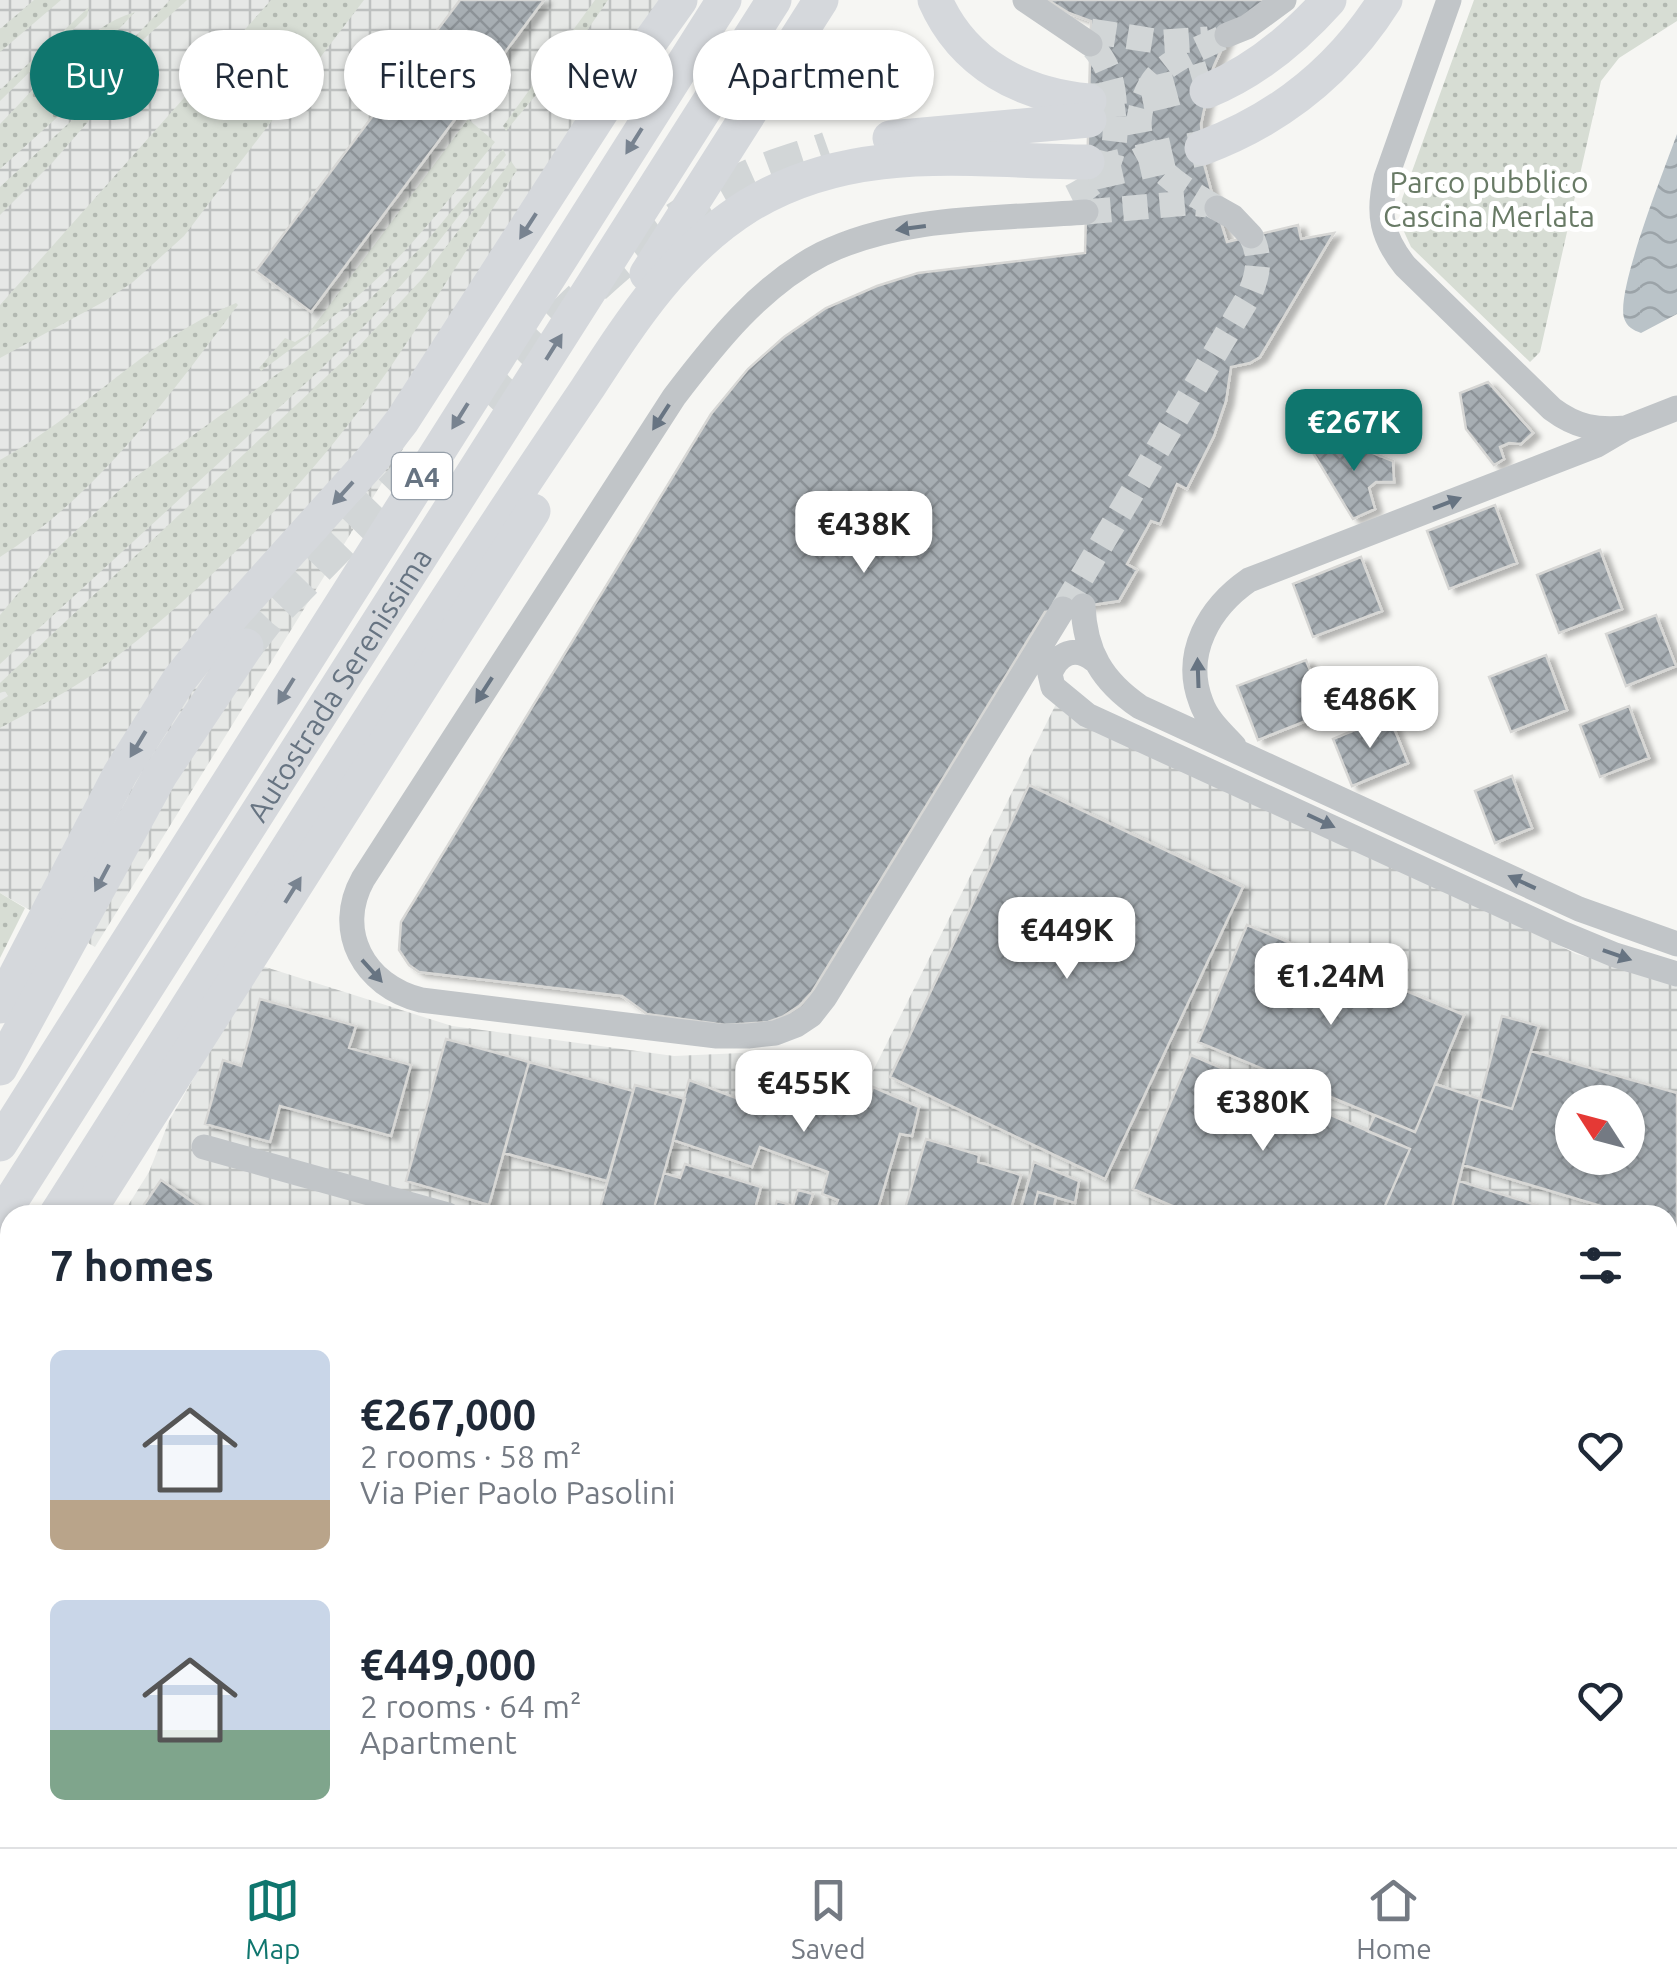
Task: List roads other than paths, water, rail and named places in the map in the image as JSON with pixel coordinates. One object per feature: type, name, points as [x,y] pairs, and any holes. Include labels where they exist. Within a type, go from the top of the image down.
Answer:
[{"type":"highway","name":"A4","points":[[0,1030],[64,901],[94,823],[179,680],[402,421],[612,95],[680,0]]},
{"type":"highway","name":"Autostrada Serenissima","points":[[0,1144],[724,0]]},
{"type":"highway","name":"Autostrada Serenissima","points":[[8,1205],[774,0]]},
{"type":"highway","points":[[466,570],[577,384],[821,0]]},
{"type":"highway","points":[[828,149],[1089,110],[1025,88],[984,64],[955,34],[935,0]]},
{"type":"highway","points":[[1208,85],[1295,34],[1329,0]]},
{"type":"highway","points":[[1202,148],[1259,123],[1305,92],[1350,50],[1385,0]]},
{"type":"highway","points":[[62,1205],[466,570],[653,291],[701,242],[750,205],[829,171],[883,160],[948,156],[1083,187]]},
{"type":"highway","points":[[92,1205],[621,374],[690,284],[759,228],[792,208],[840,191],[921,174],[1083,187]]},
{"type":"highway","points":[[0,1068],[160,775],[246,646]]},
{"type":"highway","points":[[0,1006],[94,823]]},
{"type":"street","points":[[1025,0],[1091,38]]},
{"type":"street","points":[[1228,35],[1284,0]]},
{"type":"street","points":[[1449,0],[1380,201],[1381,225],[1390,248],[1552,410],[1585,427],[1626,428]]},
{"type":"street","points":[[1083,187],[1008,218],[891,230],[822,254],[792,274],[728,331],[674,396],[363,879],[352,905],[350,926],[354,945],[374,976],[402,995],[420,1000],[718,1036],[786,1030],[810,1015],[825,997],[1001,714],[1073,608],[1094,660]]},
{"type":"street","points":[[1217,208],[1233,217],[1251,236]]},
{"type":"street","points":[[1242,755],[1212,722],[1200,702],[1195,674],[1204,628],[1232,592],[1250,580],[1598,445],[1626,428],[1677,408]]},
{"type":"street","points":[[1677,944],[1580,909],[1140,707],[1111,684],[1087,654],[1069,652],[1052,667],[1053,688],[1088,715],[1562,933],[1615,956],[1677,974]]},
{"type":"street","points":[[1001,714],[1020,698],[1037,694],[1058,697],[1076,706]]},
{"type":"street","points":[[204,1147],[412,1205]]},
{"type":"water","points":[[1677,134],[1677,314],[1641,333],[1627,324],[1623,303],[1643,228]]},
{"type":"tunnel","points":[[1091,31],[1162,42],[1208,39]]},
{"type":"tunnel","points":[[1217,208],[1158,167],[1141,138],[1139,121],[1147,92],[1160,72],[1227,35]]},
{"type":"tunnel","points":[[1071,197],[1102,174],[1114,142],[1110,77],[1090,44]]},
{"type":"tunnel","points":[[1089,101],[1136,97],[1210,78]]},
{"type":"tunnel","points":[[1087,174],[1202,148]]},
{"type":"tunnel","points":[[482,399],[602,279],[668,225],[751,176],[828,149]]},
{"type":"tunnel","points":[[1086,212],[1188,203],[1207,205]]},
{"type":"tunnel","points":[[1063,609],[1249,296],[1258,266],[1251,236]]},
{"type":"tunnel","points":[[246,646],[267,619],[428,454]]},
{"type":"park label","name":"Parco pubblico Cascina Merlata","points":[[1489,199]]}]
